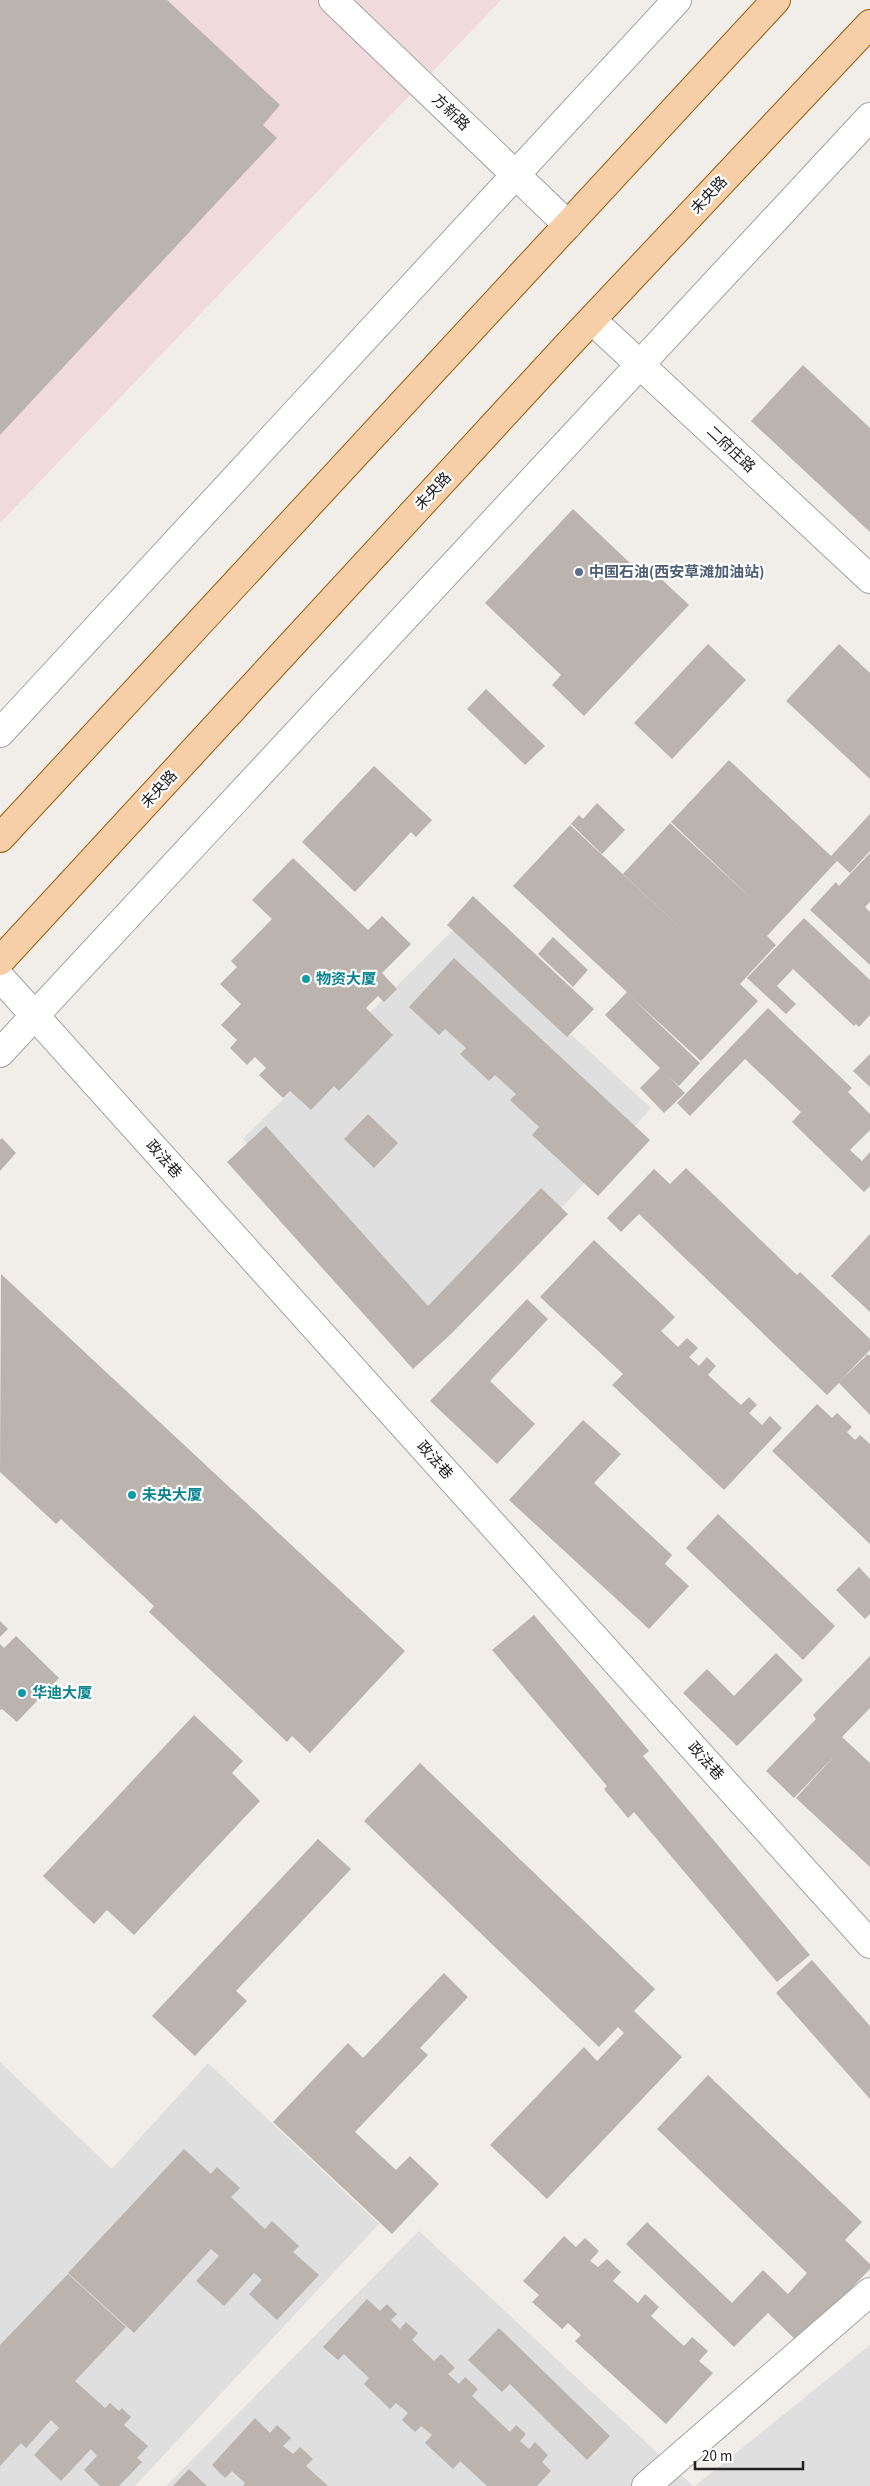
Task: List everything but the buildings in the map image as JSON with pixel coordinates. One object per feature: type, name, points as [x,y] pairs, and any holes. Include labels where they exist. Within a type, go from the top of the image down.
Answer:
[{"type":"main road","points":[[0,838],[776,0]]},
{"type":"main road","name":"未央路","points":[[0,961],[592,320],[870,24]]},
{"type":"street","name":"方新路","points":[[333,0],[568,225]]},
{"type":"street","points":[[0,733],[677,0]]},
{"type":"street","points":[[0,1053],[870,117]]},
{"type":"street","name":"二府庄路","points":[[592,320],[870,579]]},
{"type":"street","name":"政法巷","points":[[0,977],[870,1944]]},
{"type":"street","points":[[646,2486],[870,2292]]},
{"type":"shaded area","points":[[0,0],[501,0],[0,523]]},
{"type":"shaded area","points":[[455,928],[651,1108],[441,1343],[243,1139]]},
{"type":"shaded area","points":[[0,2062],[112,2169],[208,2063],[379,2224],[135,2486],[0,2486]]},
{"type":"shaded area","points":[[419,2231],[693,2486],[166,2486]]},
{"type":"shaded area","points":[[870,2345],[870,2486],[695,2486]]},
{"type":"place","name":"中国石油(西安草滩加油站)","points":[[579,572]]},
{"type":"place","name":"物资大厦","points":[[306,979]]},
{"type":"place","name":"未央大厦","points":[[132,1495]]},
{"type":"place","name":"华迪大厦","points":[[22,1693]]}]
